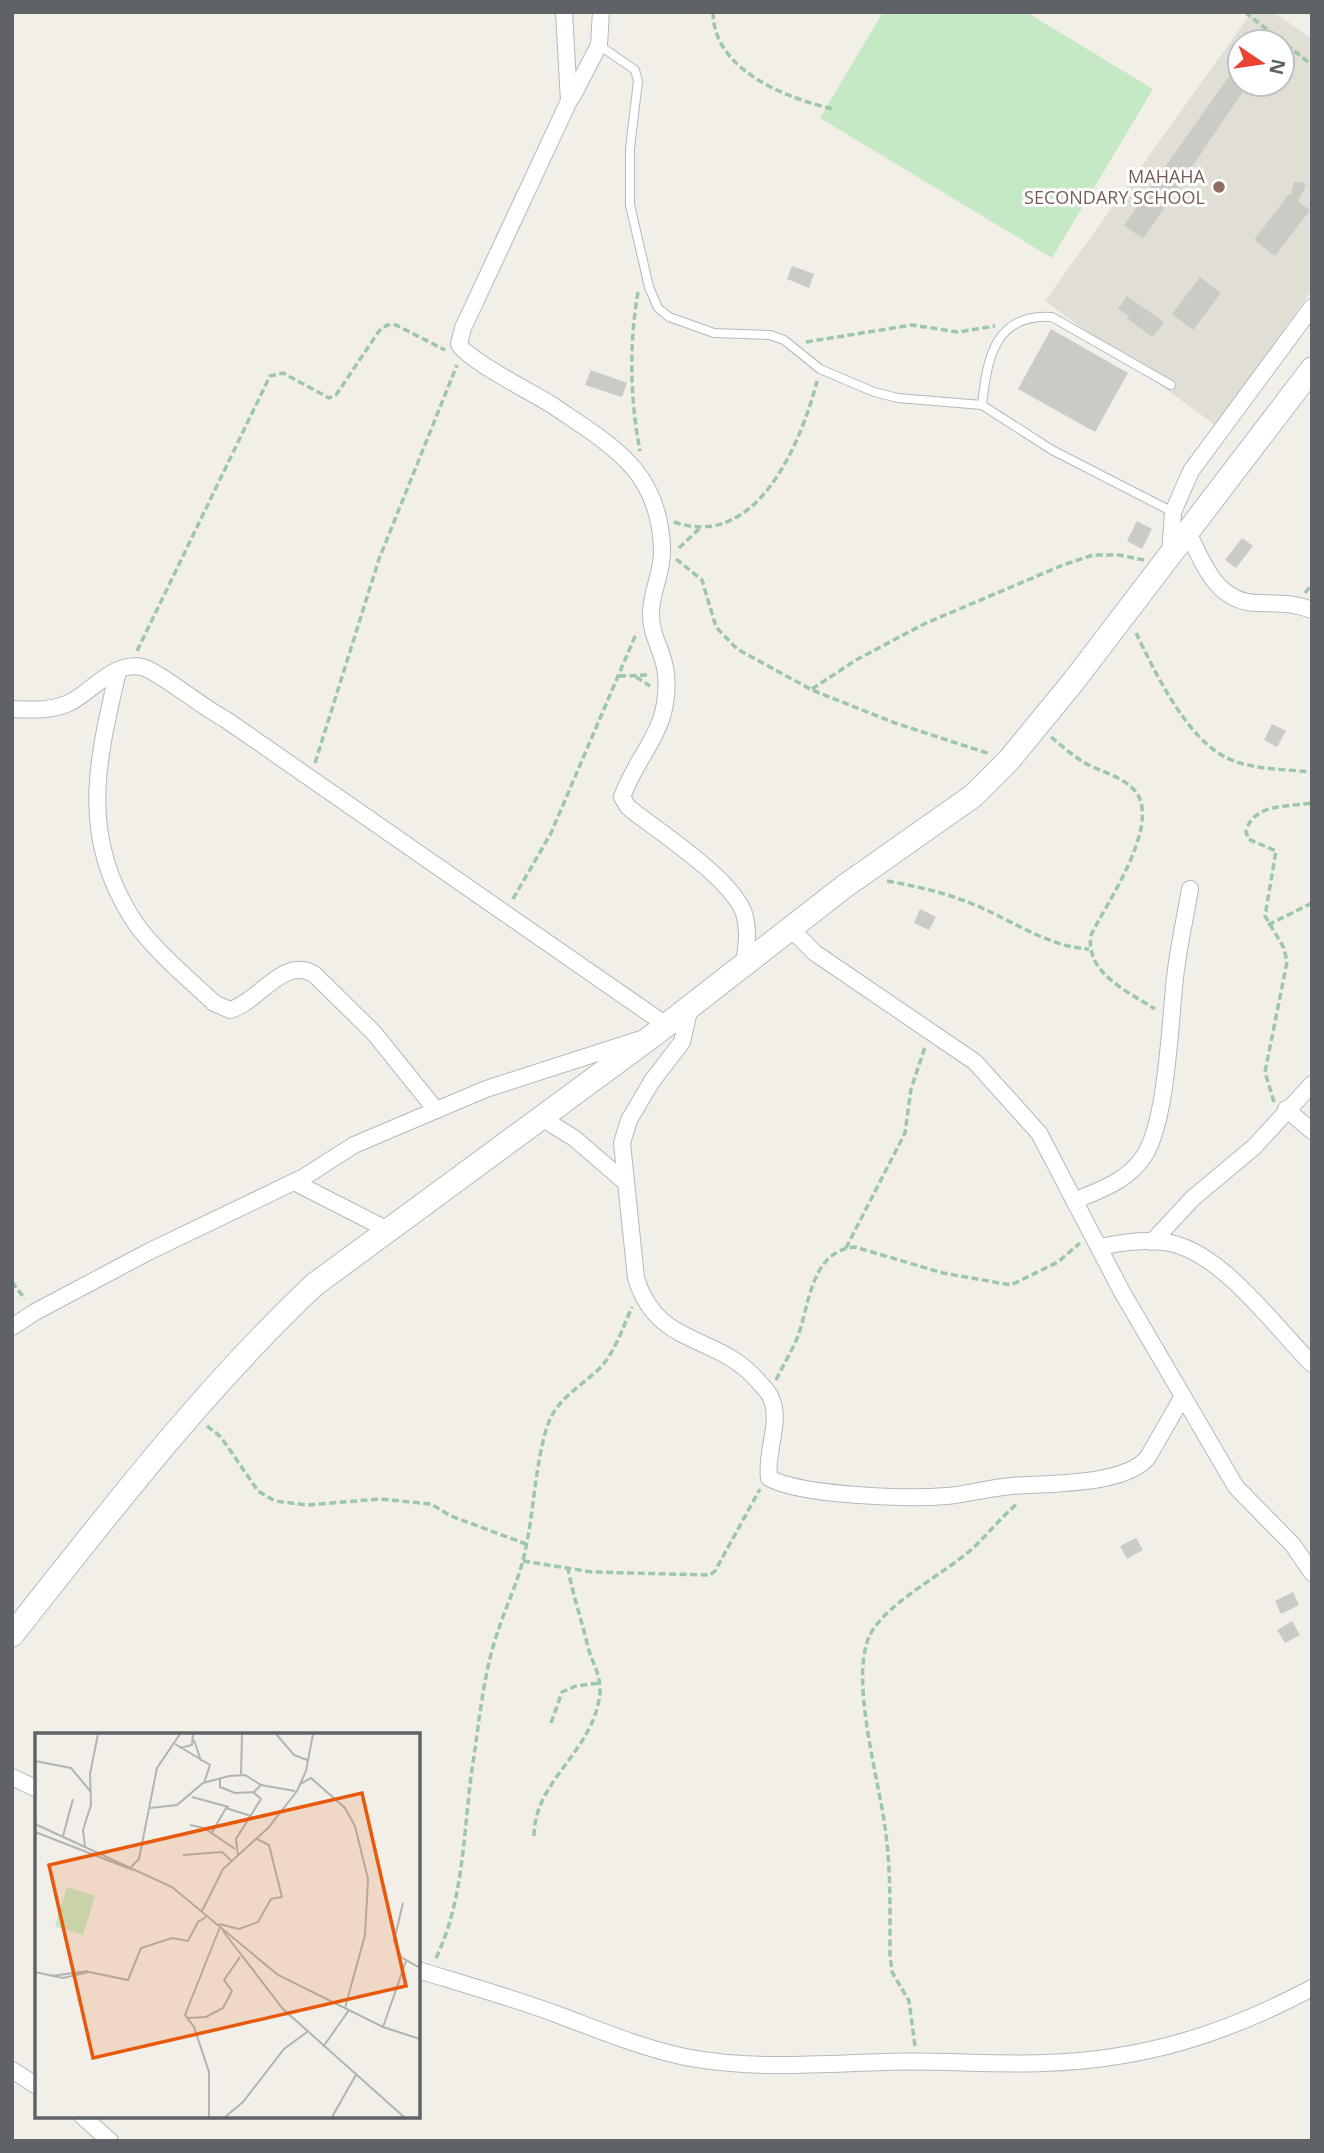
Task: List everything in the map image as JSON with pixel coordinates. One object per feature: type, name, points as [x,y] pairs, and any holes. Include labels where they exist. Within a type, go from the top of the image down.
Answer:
[{"type":"main road","points":[[12,1634],[192,1413],[263,1333],[306,1293],[540,1117],[661,1030],[861,876],[973,796],[1009,760],[1126,613],[1312,369]]},
{"type":"street","points":[[564,12],[569,101]]},
{"type":"street","points":[[601,12],[599,45],[569,101],[463,328],[459,344],[465,354],[604,440],[645,480],[658,515],[662,551],[660,578],[651,606],[653,639],[662,654],[666,673],[664,712],[648,752],[626,788],[623,802],[729,890],[744,914],[748,939],[744,965]]},
{"type":"street","points":[[1166,561],[1173,512],[1191,471],[1312,307]]},
{"type":"street","points":[[1188,532],[1209,574],[1231,597],[1247,602],[1284,602],[1312,610]]},
{"type":"street","points":[[12,709],[51,708],[71,702],[123,669],[144,668],[154,672],[387,829],[661,1030]]},
{"type":"street","points":[[123,669],[101,751],[96,795],[101,852],[133,920],[214,1003],[230,1010],[257,997],[280,974],[304,968],[314,974],[374,1033],[436,1110]]},
{"type":"street","points":[[1074,1201],[1111,1186],[1134,1169],[1146,1154],[1165,1077],[1175,978],[1190,889]]},
{"type":"street","points":[[791,929],[815,953],[975,1062],[1010,1097],[1039,1133],[1095,1240],[1236,1488],[1293,1545],[1312,1573]]},
{"type":"street","points":[[690,1007],[682,1042],[652,1081],[629,1120],[622,1143],[639,1289],[642,1299],[673,1331],[732,1356],[768,1393],[774,1415],[769,1478],[795,1489],[918,1497],[1127,1473],[1141,1466],[1183,1396]]},
{"type":"street","points":[[12,1327],[148,1252],[294,1182],[354,1145],[485,1089],[661,1030]]},
{"type":"street","points":[[1152,1242],[1192,1198],[1254,1147],[1312,1084]]},
{"type":"street","points":[[1283,1113],[1312,1131]]},
{"type":"street","points":[[540,1117],[574,1138],[625,1182]]},
{"type":"street","points":[[294,1182],[388,1230]]},
{"type":"street","points":[[1095,1240],[1152,1242],[1194,1250],[1214,1263],[1312,1364]]},
{"type":"street","points":[[12,1777],[35,1789]]},
{"type":"street","points":[[423,1971],[563,2016],[618,2039],[685,2057],[754,2066],[916,2062],[1045,2063],[1118,2057],[1208,2036],[1255,2018],[1312,1988]]},
{"type":"street","points":[[12,2070],[35,2085]]},
{"type":"street","points":[[84,2118],[110,2141]]},
{"type":"lane","points":[[599,45],[635,70],[638,81],[629,177],[630,205],[643,266],[658,308],[669,317],[714,333],[770,335],[789,344],[820,369],[844,382],[898,398],[982,405],[1052,450],[1173,512]]},
{"type":"lane","points":[[982,405],[991,356],[1000,335],[1014,323],[1033,316],[1052,317],[1171,385]]},
{"type":"path","points":[[713,12],[717,39],[727,55],[746,71],[797,99],[834,109]]},
{"type":"path","points":[[1245,12],[1312,65]]},
{"type":"path","points":[[643,266],[633,327],[633,367],[634,413],[645,480]]},
{"type":"path","points":[[789,344],[912,325],[964,332],[1014,323]]},
{"type":"path","points":[[123,669],[184,558],[252,408],[270,376],[283,373],[318,394],[329,398],[337,395],[379,331],[387,326],[396,326],[465,354],[384,548],[310,778]]},
{"type":"path","points":[[658,515],[700,528],[715,526],[748,508],[773,483],[790,457],[802,430],[820,369]]},
{"type":"path","points":[[812,690],[856,660],[924,624],[1063,565],[1093,555],[1119,555],[1166,561]]},
{"type":"path","points":[[672,557],[702,580],[716,627],[737,649],[812,690],[895,723],[1009,760]]},
{"type":"path","points":[[505,913],[551,833],[651,606]]},
{"type":"path","points":[[1126,613],[1174,703],[1210,746],[1226,758],[1247,765],[1312,772]]},
{"type":"path","points":[[618,676],[666,673]]},
{"type":"path","points":[[1036,726],[1084,763],[1123,781],[1136,792],[1141,804],[1142,818],[1133,854],[1091,935],[1090,948],[1096,966],[1106,977],[1172,1019]]},
{"type":"path","points":[[1283,1113],[1265,1072],[1287,962],[1280,942],[1268,925],[1264,907],[1276,851],[1248,839],[1246,831],[1249,821],[1262,810],[1312,803]]},
{"type":"path","points":[[861,876],[922,887],[969,902],[1060,944],[1090,948]]},
{"type":"path","points":[[1268,925],[1312,903]]},
{"type":"path","points":[[846,1248],[905,1133],[911,1089],[931,1033]]},
{"type":"path","points":[[768,1393],[798,1336],[815,1277],[833,1254],[846,1248],[869,1251],[943,1273],[1011,1284],[1059,1262],[1095,1240]]},
{"type":"path","points":[[12,1282],[35,1312]]},
{"type":"path","points":[[423,1971],[447,1934],[457,1886],[471,1774],[491,1655],[523,1561],[535,1479],[547,1427],[565,1395],[601,1366],[611,1353],[639,1289]]},
{"type":"path","points":[[192,1413],[221,1437],[258,1491],[275,1501],[307,1505],[380,1499],[431,1504],[451,1516],[527,1544]]},
{"type":"path","points":[[523,1561],[568,1569],[709,1575],[715,1571],[769,1478]]},
{"type":"path","points":[[916,2062],[909,2001],[892,1972],[885,1828],[862,1675],[864,1646],[873,1630],[917,1588],[974,1548],[994,1522],[1040,1484]]},
{"type":"path","points":[[534,1836],[537,1813],[548,1789],[581,1746],[596,1713],[600,1683],[568,1569]]},
{"type":"path","points":[[551,1723],[562,1692],[576,1685],[600,1683]]},
{"type":"shaded area","name":"MAHAHA SECONDARY SCHOOL","points":[[1252,12],[1274,12],[1312,39],[1312,290],[1215,425],[1045,301],[1226,48],[1226,98],[1296,98],[1296,28],[1241,28]]},
{"type":"green space","points":[[883,12],[1026,12],[1153,89],[1052,258],[820,118]]},
{"type":"building","points":[[1226,81],[1226,98],[1239,98],[1143,239],[1124,225]]},
{"type":"building","points":[[1294,182],[1302,182],[1306,186],[1298,201],[1310,210],[1275,256],[1254,240],[1289,194],[1291,196]]},
{"type":"building","points":[[792,266],[814,274],[809,288],[787,279]]},
{"type":"building","points":[[1200,277],[1221,293],[1193,330],[1172,314]]},
{"type":"building","points":[[1127,296],[1164,322],[1153,337],[1127,319],[1129,316],[1118,309]]},
{"type":"building","points":[[1051,329],[1128,373],[1095,432],[1018,389]]},
{"type":"building","points":[[591,370],[627,383],[622,397],[585,385]]},
{"type":"building","points":[[1137,521],[1152,529],[1142,549],[1127,541]]},
{"type":"building","points":[[1242,538],[1253,546],[1236,568],[1225,560]]},
{"type":"building","points":[[1272,724],[1286,731],[1277,747],[1264,740]]},
{"type":"building","points":[[920,909],[936,917],[929,930],[914,923]]},
{"type":"building","points":[[1136,1538],[1143,1550],[1127,1559],[1120,1546]]},
{"type":"building","points":[[1293,1592],[1299,1605],[1281,1614],[1275,1601]]},
{"type":"building","points":[[1292,1621],[1300,1635],[1285,1643],[1277,1630]]},
{"type":"place","name":"MAHAHA SECONDARY SCHOOL","points":[[1219,187]]}]
